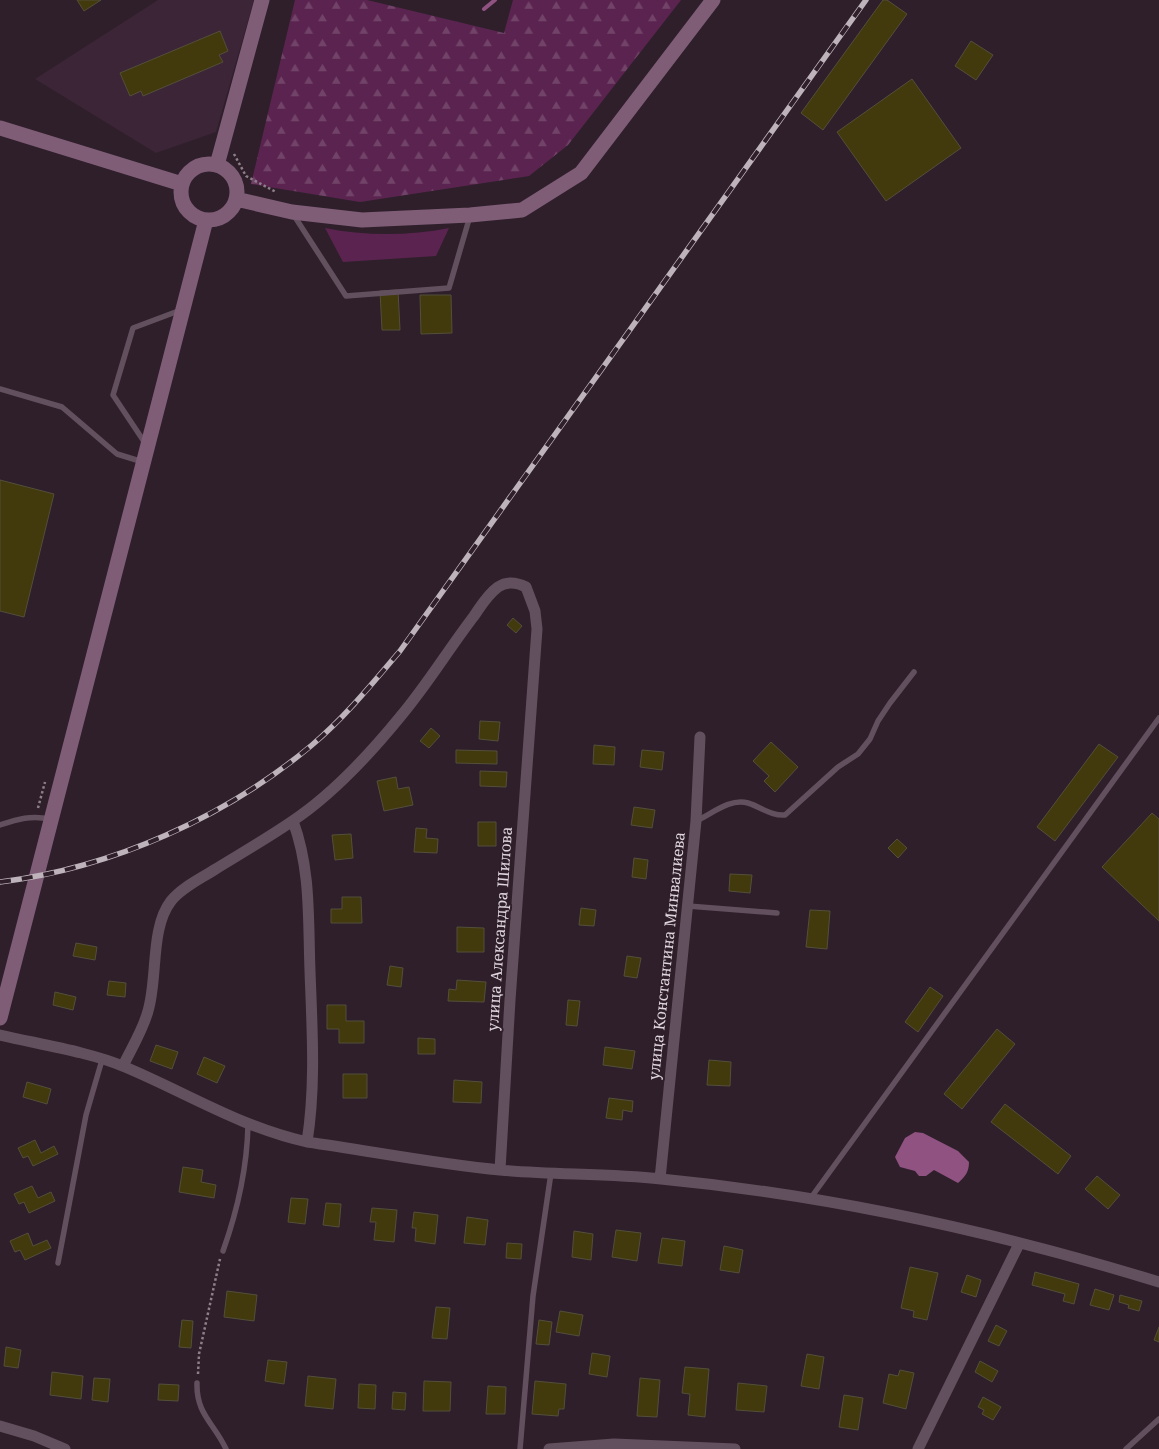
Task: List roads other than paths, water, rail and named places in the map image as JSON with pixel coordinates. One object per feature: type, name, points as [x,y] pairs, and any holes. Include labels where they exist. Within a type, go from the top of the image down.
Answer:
[{"type":"main road","points":[[217,166],[262,0]]},
{"type":"main road","points":[[236,199],[292,212],[362,220],[470,215],[522,210],[581,173],[713,0]]},
{"type":"main road","points":[[0,128],[182,184]]},
{"type":"main road","points":[[206,164],[217,166],[227,170],[234,180],[236,199],[232,208],[224,216],[206,220],[193,216],[185,207],[181,196],[182,184],[186,176],[195,168],[206,164]]},
{"type":"main road","points":[[0,1018],[206,220]]},
{"type":"street","name":"улица Александра Шилова","points":[[293,821],[359,764],[400,718],[430,680],[450,647],[488,596],[498,587],[508,583],[518,583],[526,587],[535,611],[537,629],[531,691],[500,1170]]},
{"type":"street","name":"улица Константина Минвалиева","points":[[660,1178],[696,821],[700,737]]},
{"type":"street","points":[[123,1066],[148,1012],[156,975],[162,915],[172,900],[190,885],[293,821],[303,848],[307,879],[313,1063],[312,1105],[307,1142]]},
{"type":"street","points":[[0,1035],[123,1066],[248,1125],[277,1135],[307,1142],[500,1170],[660,1178],[810,1199],[920,1220],[1094,1262],[1159,1282]]},
{"type":"street","points":[[918,1449],[1019,1244]]},
{"type":"street","points":[[0,1426],[34,1436],[65,1449]]},
{"type":"street","points":[[549,1449],[586,1448],[614,1444],[735,1449]]},
{"type":"lane","points":[[292,212],[346,296],[449,288],[470,215]]},
{"type":"lane","points":[[147,447],[113,395],[133,328],[183,309]]},
{"type":"lane","points":[[0,389],[62,406],[117,454],[143,462]]},
{"type":"lane","points":[[696,821],[724,805],[735,803],[746,803],[777,815],[786,815],[838,767],[858,754],[870,740],[878,721],[890,703],[914,672]]},
{"type":"lane","points":[[810,1199],[1159,718]]},
{"type":"lane","points":[[0,825],[30,816],[52,819]]},
{"type":"lane","points":[[688,906],[777,913]]},
{"type":"lane","points":[[58,1263],[86,1116],[102,1060]]},
{"type":"lane","points":[[223,1250],[240,1198],[246,1166],[248,1125]]},
{"type":"lane","points":[[520,1449],[533,1296],[551,1173]]},
{"type":"lane","points":[[197,1382],[197,1394],[201,1410],[217,1432],[226,1449]]},
{"type":"lane","points":[[1126,1449],[1159,1419]]},
{"type":"waterway","points":[[484,9],[495,0]]},
{"type":"railway","points":[[0,882],[84,865],[166,835],[243,795],[312,745],[336,723],[400,651],[866,0]]}]
